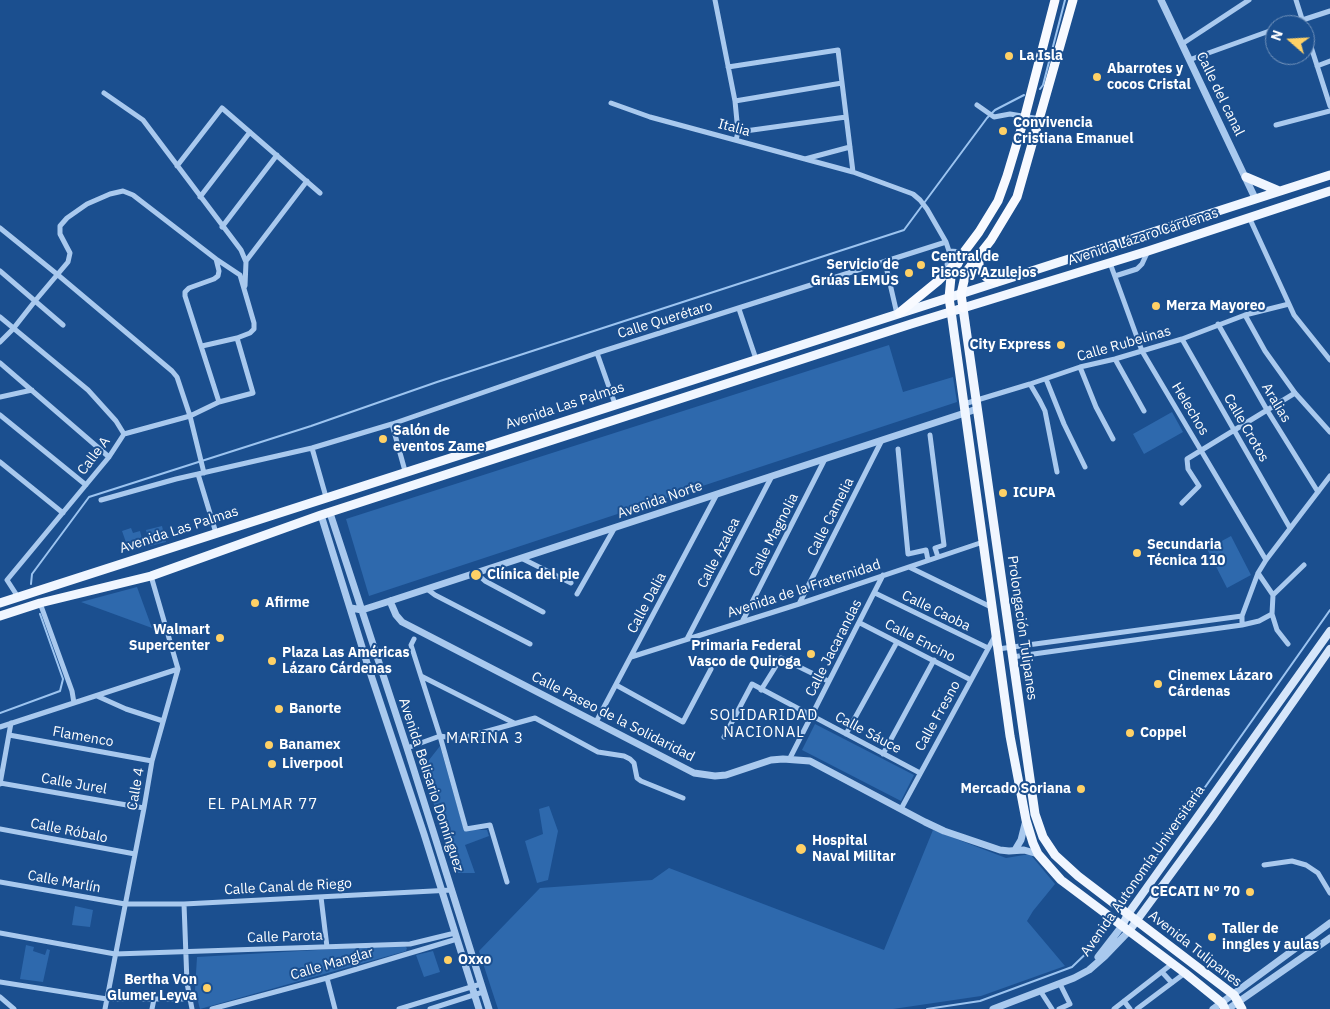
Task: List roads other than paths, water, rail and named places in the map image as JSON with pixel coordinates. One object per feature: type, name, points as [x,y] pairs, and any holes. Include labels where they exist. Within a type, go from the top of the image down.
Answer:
[{"type":"highway","points":[[898,314],[946,274],[979,232],[998,201],[1025,116],[1055,0]]},
{"type":"highway","points":[[963,308],[960,294],[966,272],[991,240],[1017,197],[1073,0]]},
{"type":"highway","points":[[979,232],[991,240]]},
{"type":"highway","points":[[951,311],[949,298],[951,277],[964,252]]},
{"type":"highway","points":[[979,256],[979,266],[982,272],[986,278],[996,282]]},
{"type":"main road","name":"Avenida Lázaro Cárdenas","points":[[996,282],[1330,175]]},
{"type":"main road","points":[[1246,177],[1280,191]]},
{"type":"main road","name":"Avenida Lázaro Cárdenas","points":[[963,308],[1148,251],[1330,191]]},
{"type":"main road","name":"Avenida Las Palmas","points":[[0,603],[996,282]]},
{"type":"main road","name":"Avenida Las Palmas","points":[[0,616],[40,603],[151,576],[325,514],[963,308]]},
{"type":"main road","name":"Prolongación Tulipanes","points":[[963,308],[1035,814],[1043,837],[1054,855],[1128,914]]},
{"type":"main road","name":"Prolongación Tulipanes","points":[[951,311],[1010,736],[1026,820],[1038,854],[1061,880],[1125,928]]},
{"type":"main road","points":[[974,477],[986,474]]},
{"type":"main road","name":"Avenida Autonomía Universitaria","points":[[1125,928],[1128,914],[1330,630]]},
{"type":"main road","name":"Avenida Autonomía Universitaria","points":[[1125,928],[1136,922],[1212,818],[1330,649]]},
{"type":"main road","points":[[1294,680],[1303,687]]},
{"type":"main road","points":[[1101,910],[1108,899]]},
{"type":"main road","name":"Avenida Tulipanes","points":[[1128,914],[1239,1002]]},
{"type":"main road","name":"Avenida Tulipanes","points":[[1125,928],[1173,963],[1225,1007]]},
{"type":"street","points":[[715,0],[735,101],[738,132],[736,140]]},
{"type":"street","name":"Calle del canal","points":[[1161,0],[1255,198]]},
{"type":"street","points":[[1182,44],[1249,0]]},
{"type":"street","points":[[1296,0],[1301,15]]},
{"type":"street","points":[[1315,18],[1330,11]]},
{"type":"street","points":[[1189,60],[1265,33]]},
{"type":"street","points":[[728,66],[838,50],[853,172]]},
{"type":"street","points":[[1315,60],[1330,106]]},
{"type":"street","points":[[1317,66],[1330,62]]},
{"type":"street","points":[[735,101],[842,83]]},
{"type":"street","points":[[104,93],[143,120],[241,250],[246,262],[244,291]]},
{"type":"street","name":"Italia","points":[[611,103],[650,117],[853,172],[912,194],[927,209],[946,242]]},
{"type":"street","points":[[977,104],[994,117],[1010,114],[1040,119]]},
{"type":"street","points":[[177,166],[222,108],[320,193]]},
{"type":"street","points":[[1276,125],[1330,111]]},
{"type":"street","points":[[738,132],[846,117]]},
{"type":"street","points":[[200,197],[250,132]]},
{"type":"street","points":[[804,159],[850,147]]},
{"type":"street","points":[[222,227],[277,155]]},
{"type":"street","points":[[246,262],[307,181]]},
{"type":"street","points":[[0,342],[68,262],[70,253],[60,234],[60,226],[67,218],[87,204],[110,194],[123,191],[133,195],[216,259],[240,275],[254,323],[254,329],[250,333],[237,338],[202,346]]},
{"type":"street","points":[[1249,217],[1294,315],[1330,360]]},
{"type":"street","points":[[0,228],[177,377],[190,416],[204,473]]},
{"type":"street","points":[[946,242],[949,251],[946,274]]},
{"type":"street","name":"Calle Querétaro","points":[[101,500],[198,474],[312,448],[392,424],[597,353],[946,242]]},
{"type":"street","points":[[949,251],[964,252]]},
{"type":"street","points":[[1115,276],[1137,269],[1142,264],[1148,251]]},
{"type":"street","points":[[216,259],[218,276],[189,288],[185,292],[185,296],[219,402]]},
{"type":"street","points":[[885,262],[898,314]]},
{"type":"street","name":"Helechos","points":[[1110,263],[1142,351],[1202,449],[1266,560]]},
{"type":"street","points":[[0,271],[63,325]]},
{"type":"street","name":"Calle Rubelinas","points":[[976,405],[1080,367],[1115,359],[1182,339],[1245,315],[1290,304]]},
{"type":"street","points":[[740,309],[756,359]]},
{"type":"street","points":[[1245,315],[1265,350],[1295,393],[1330,432]]},
{"type":"street","points":[[0,318],[88,390],[116,421],[124,434]]},
{"type":"street","name":"Aralias","points":[[1218,324],[1267,410],[1318,492]]},
{"type":"street","name":"Calle A","points":[[18,597],[7,580],[109,457],[124,434],[190,416],[219,402],[253,393],[237,338]]},
{"type":"street","name":"Calle Crotos","points":[[1182,339],[1290,528]]},
{"type":"street","points":[[597,353],[615,404]]},
{"type":"street","points":[[1115,359],[1144,410]]},
{"type":"street","points":[[0,363],[109,457]]},
{"type":"street","points":[[1080,367],[1096,407],[1113,439]]},
{"type":"street","points":[[1046,379],[1064,424],[1085,467]]},
{"type":"street","points":[[1030,384],[1040,400],[1044,411],[1057,472]]},
{"type":"street","points":[[0,397],[32,390]]},
{"type":"street","points":[[1182,503],[1199,486],[1188,469],[1187,459],[1295,393]]},
{"type":"street","name":"Avenida Norte","points":[[351,608],[362,610],[614,529],[882,440],[976,405]]},
{"type":"street","points":[[0,415],[86,485]]},
{"type":"street","points":[[392,424],[405,471]]},
{"type":"street","points":[[898,449],[908,554],[944,545],[930,435]]},
{"type":"street","name":"Calle Camelia","points":[[799,604],[882,440]]},
{"type":"street","points":[[312,448],[326,497]]},
{"type":"street","name":"Calle Magnolia","points":[[742,622],[825,459]]},
{"type":"street","points":[[0,462],[64,513]]},
{"type":"street","points":[[198,474],[216,533]]},
{"type":"street","name":"Calle Azalea","points":[[687,639],[772,476]]},
{"type":"street","points":[[1242,625],[1242,616],[1258,574],[1266,560],[1330,476]]},
{"type":"street","name":"Calle Dalia","points":[[596,722],[718,494]]},
{"type":"street","name":"Avenida Belisario Domínguez","points":[[325,514],[340,544],[362,610],[489,1009]]},
{"type":"street","name":"Avenida Belisario Domínguez","points":[[325,514],[331,548],[478,1009]]},
{"type":"street","points":[[577,594],[614,529]]},
{"type":"street","name":"Avenida de la Fraternidad","points":[[631,657],[799,604],[983,542]]},
{"type":"street","points":[[331,548],[340,544]]},
{"type":"street","points":[[935,548],[938,557]]},
{"type":"street","points":[[926,550],[928,560]]},
{"type":"street","points":[[521,558],[571,583]]},
{"type":"street","points":[[1288,644],[1278,630],[1272,614],[1274,595],[1304,565]]},
{"type":"street","points":[[909,567],[991,607]]},
{"type":"street","points":[[476,573],[485,581],[543,612]]},
{"type":"street","points":[[1258,574],[1274,595]]},
{"type":"street","name":"Calle Jacarandas","points":[[790,758],[883,575]]},
{"type":"street","points":[[0,727],[178,669],[151,576]]},
{"type":"street","points":[[427,589],[434,596],[530,644]]},
{"type":"street","name":"Calle Caoba","points":[[875,593],[988,648]]},
{"type":"street","name":"Calle Paseo de la Solidaridad","points":[[390,601],[396,615],[402,622],[688,770],[705,775],[726,775],[771,760],[790,758],[810,761],[944,831],[1000,850],[1024,850],[1038,854]]},
{"type":"street","points":[[40,603],[72,691],[74,703]]},
{"type":"street","points":[[1012,657],[1242,625],[1258,621],[1272,614]]},
{"type":"street","points":[[998,649],[1242,616]]},
{"type":"street","name":"Calle Encino","points":[[860,623],[971,680]]},
{"type":"street","points":[[1136,631],[1137,640]]},
{"type":"street","name":"Calle Fresno","points":[[901,809],[996,635]]},
{"type":"street","points":[[414,639],[411,645],[440,736],[466,829],[490,825],[508,882]]},
{"type":"street","points":[[846,734],[897,642]]},
{"type":"street","points":[[762,690],[781,658],[828,681]]},
{"type":"street","points":[[883,754],[934,660]]},
{"type":"street","name":"Calle 4","points":[[105,1009],[152,761],[178,669]]},
{"type":"street","points":[[616,685],[683,722],[711,669]]},
{"type":"street","points":[[421,676],[514,723]]},
{"type":"street","name":"Calle Sáuce","points":[[724,737],[752,684],[920,773]]},
{"type":"street","points":[[96,696],[126,709],[163,721]]},
{"type":"street","points":[[407,748],[440,736],[459,738],[535,718],[598,752],[624,756],[630,759],[634,763],[637,778],[641,781],[683,798]]},
{"type":"street","points":[[0,784],[12,724]]},
{"type":"street","name":"Flamenco","points":[[9,735],[152,761]]},
{"type":"street","name":"Calle Jurel","points":[[0,784],[144,808]]},
{"type":"street","name":"Prolongación Tulipanes","points":[[1015,850],[1021,840],[1026,820]]},
{"type":"street","name":"Calle Róbalo","points":[[0,829],[134,854]]},
{"type":"street","points":[[1264,865],[1292,861],[1306,865],[1318,873],[1330,893]]},
{"type":"street","name":"Calle Marlín","points":[[0,882],[125,904]]},
{"type":"street","name":"Calle Canal de Riego","points":[[125,904],[184,904],[452,890]]},
{"type":"street","points":[[321,897],[327,947]]},
{"type":"street","points":[[184,904],[185,951],[189,999],[192,1009]]},
{"type":"street","points":[[1239,1002],[1330,923]]},
{"type":"street","name":"Avenida Autonomía Universitaria","points":[[1060,984],[1089,970],[1125,928]]},
{"type":"street","name":"Calle Parota","points":[[0,933],[115,954],[410,944],[456,936]]},
{"type":"street","name":"Calle Manglar","points":[[212,1009],[327,978],[412,952],[456,936]]},
{"type":"street","points":[[1213,1009],[1239,1002],[1330,938]]},
{"type":"street","points":[[410,944],[412,952]]},
{"type":"street","points":[[1114,1009],[1173,963]]},
{"type":"street","points":[[1162,972],[1172,983]]},
{"type":"street","points":[[1137,1009],[1185,973]]},
{"type":"street","points":[[327,978],[335,1009]]},
{"type":"street","points":[[0,982],[106,999],[189,999]]},
{"type":"street","points":[[430,1009],[473,991],[481,984]]},
{"type":"street","points":[[994,1009],[1060,984],[1070,1004],[1059,1009]]},
{"type":"street","points":[[399,1009],[473,991],[483,992]]},
{"type":"street","points":[[1041,992],[1052,1009]]},
{"type":"street","points":[[0,997],[14,1009]]},
{"type":"street","points":[[152,1009],[154,999]]},
{"type":"street","points":[[1124,1001],[1130,1009]]},
{"type":"waterway","points":[[1040,89],[1043,85],[1065,0]]},
{"type":"waterway","points":[[31,584],[32,574],[89,497],[311,426],[437,382],[904,230],[987,118],[995,110],[1024,95]]},
{"type":"waterway","points":[[1124,902],[1330,610]]},
{"type":"waterway","points":[[0,713],[60,691],[63,679],[40,614]]},
{"type":"waterway","points":[[927,1009],[980,1001],[1072,967],[1097,943],[1111,921]]},
{"type":"place","name":"La Isla","points":[[1009,56]]},
{"type":"place","name":"Abarrotes y cocos Cristal","points":[[1097,77]]},
{"type":"place","name":"Convivencia Cristiana Emanuel","points":[[1003,131]]},
{"type":"place","name":"Central de Pisos y Azulejos","points":[[921,265]]},
{"type":"place","name":"Servicio de Grúas LEMUS","points":[[909,273]]},
{"type":"place","name":"Merza Mayoreo","points":[[1156,306]]},
{"type":"place","name":"City Express","points":[[1061,345]]},
{"type":"place","name":"Salón de eventos Zame","points":[[383,439]]},
{"type":"place","name":"ICUPA","points":[[1003,493]]},
{"type":"place","name":"Secundaria Técnica 110","points":[[1137,553]]},
{"type":"place","name":"Clínica del pie","points":[[476,575]]},
{"type":"place","name":"Afirme","points":[[255,603]]},
{"type":"place","name":"Walmart Supercenter","points":[[220,638]]},
{"type":"place","name":"Primaria Federal Vasco de Quiroga","points":[[811,654]]},
{"type":"place","name":"Plaza Las Américas Lázaro Cárdenas","points":[[272,661]]},
{"type":"place","name":"Cinemex Lázaro Cárdenas","points":[[1158,684]]},
{"type":"place","name":"Banorte","points":[[279,709]]},
{"type":"place","name":"Coppel","points":[[1130,733]]},
{"type":"place","name":"Banamex","points":[[269,745]]},
{"type":"place","name":"Liverpool","points":[[272,764]]},
{"type":"place","name":"Mercado Soriana","points":[[1081,789]]},
{"type":"place","name":"Hospital Naval Militar","points":[[801,849]]},
{"type":"place","name":"CECATI N° 70","points":[[1250,892]]},
{"type":"place","name":"Taller de inngles y aulas","points":[[1212,937]]},
{"type":"place","name":"Oxxo","points":[[448,960]]},
{"type":"place","name":"Bertha Von Glumer Leyva","points":[[207,988]]},
{"type":"district","name":"SOLIDARIDAD NACIONAL","points":[[764,724]]},
{"type":"district","name":"MARINA 3","points":[[485,739]]},
{"type":"district","name":"EL PALMAR 77","points":[[263,805]]}]
